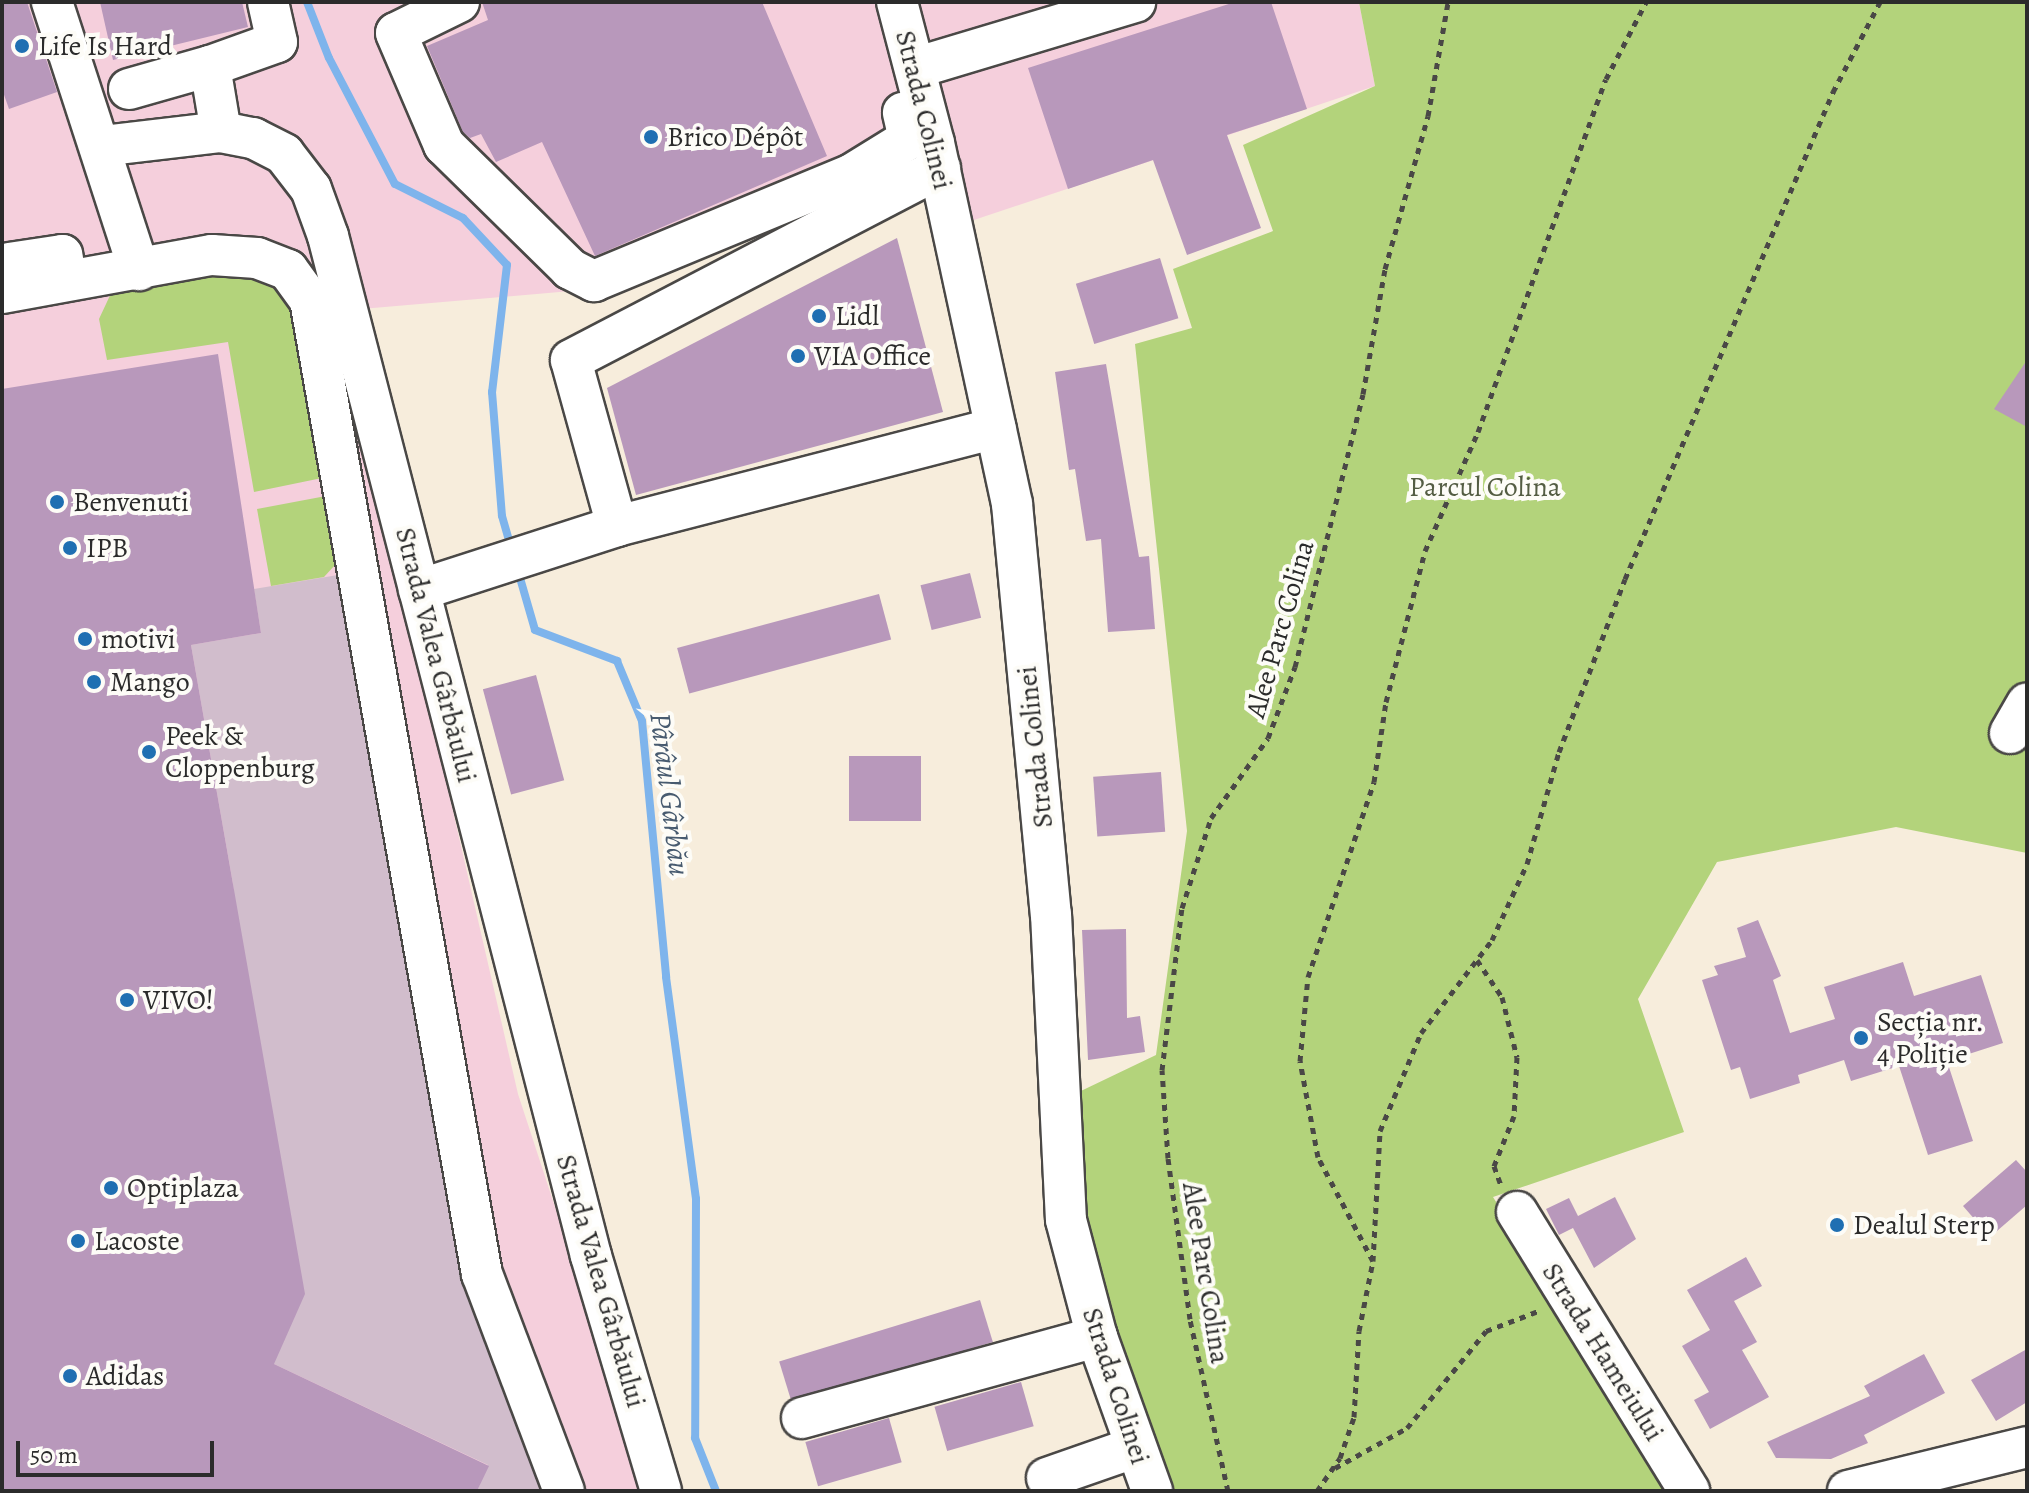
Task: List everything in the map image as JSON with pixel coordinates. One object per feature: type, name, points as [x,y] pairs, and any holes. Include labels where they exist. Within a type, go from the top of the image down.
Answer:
[{"type":"street","points":[[52,2],[102,146],[139,270]]},
{"type":"street","points":[[129,89],[210,66],[277,42],[268,2]]},
{"type":"street","points":[[459,2],[396,33],[444,145],[570,269],[594,281],[852,174],[909,139],[903,113]]},
{"type":"street","name":"Strada Colinei","points":[[897,2],[940,168],[1012,504],[1051,914],[1066,1220],[1097,1337],[1152,1491]]},
{"type":"street","points":[[915,68],[1135,2]]},
{"type":"street","points":[[210,66],[221,132]]},
{"type":"street","name":"Strada Valea Gârbăului","points":[[102,146],[221,132],[253,138],[284,154],[311,189],[328,236],[591,1256],[661,1491]]},
{"type":"street","points":[[617,526],[571,360],[940,168]]},
{"type":"street","points":[[6,278],[68,282],[212,255],[257,258],[288,270],[310,300],[482,1274],[564,1491]]},
{"type":"street","points":[[419,590],[617,526],[996,428]]},
{"type":"street","name":"Strada Hameiului","points":[[1517,1212],[1689,1491]]},
{"type":"street","points":[[802,1418],[1097,1337]]},
{"type":"street","points":[[1047,1478],[1136,1447]]},
{"type":"street","points":[[1848,1491],[2027,1447]]},
{"type":"path","name":"Alee Parc Colina","points":[[1228,1491],[1190,1319],[1168,1158],[1162,1070],[1182,908],[1211,818],[1268,738],[1295,667],[1363,394],[1385,269],[1428,116],[1448,2]]},
{"type":"path","points":[[1373,1261],[1318,1157],[1300,1061],[1308,977],[1374,782],[1386,702],[1425,551],[1478,432],[1606,79],[1646,2]]},
{"type":"path","points":[[1317,1491],[1331,1471],[1354,1417],[1359,1331],[1373,1261],[1380,1131],[1421,1033],[1492,940],[1527,864],[1559,752],[1636,553],[1833,92],[1880,2]]},
{"type":"path","points":[[1477,960],[1502,997],[1517,1057],[1514,1116],[1494,1166],[1517,1212]]},
{"type":"path","points":[[1331,1471],[1407,1428],[1486,1331],[1519,1322],[1568,1295]]},
{"type":"shaded area","points":[[2,2],[1359,2],[1375,86],[962,224],[921,144],[594,289],[338,311],[518,1094],[648,1491],[2,1491]]},
{"type":"shaded area","points":[[368,570],[487,1267],[579,1491],[477,1491],[488,1465],[274,1364],[233,884],[191,645],[261,633],[254,589]]},
{"type":"green space","name":"Parcul Colina","points":[[1359,2],[2027,2],[2027,853],[1896,827],[1717,862],[1638,999],[1684,1132],[1493,1197],[1676,1491],[1164,1491],[1145,1453],[1060,1101],[1156,1055],[1187,831],[1135,344],[1192,328],[1173,269],[1273,231],[1243,145],[1375,86]]},
{"type":"green space","points":[[226,268],[259,275],[284,292],[294,310],[322,478],[254,492],[228,342],[107,360],[99,319],[113,289]]},
{"type":"green space","points":[[326,496],[338,548],[335,565],[324,577],[271,586],[257,509]]},
{"type":"building","name":"Life Is Hard","points":[[2,2],[27,2],[57,92],[9,109],[2,89]]},
{"type":"building","points":[[100,2],[242,2],[248,27],[113,60]]},
{"type":"building","name":"Brico Dépôt","points":[[482,2],[762,2],[827,156],[595,256],[542,142],[496,162],[481,134],[470,138],[463,132],[427,46],[488,20]]},
{"type":"building","points":[[1235,2],[1271,2],[1307,109],[1227,135],[1261,228],[1187,255],[1153,160],[1068,189],[1028,68]]},
{"type":"building","name":"VIA Office","points":[[897,238],[943,412],[636,495],[607,388]]},
{"type":"building","points":[[1160,258],[1178,318],[1094,344],[1076,284]]},
{"type":"building","name":"VIVO!","points":[[218,354],[261,633],[191,645],[305,1294],[274,1364],[489,1466],[477,1491],[2,1491],[2,389]]},
{"type":"building","points":[[2027,360],[2027,427],[1994,409]]},
{"type":"building","points":[[1106,364],[1139,557],[1149,556],[1155,629],[1108,632],[1101,539],[1086,541],[1075,469],[1069,470],[1055,372]]},
{"type":"building","points":[[970,573],[981,618],[932,630],[921,585]]},
{"type":"building","points":[[879,594],[891,639],[689,693],[677,648]]},
{"type":"building","points":[[536,675],[564,780],[511,795],[483,689]]},
{"type":"building","points":[[849,756],[921,756],[921,821],[849,821]]},
{"type":"building","points":[[1161,772],[1165,832],[1097,837],[1093,777]]},
{"type":"building","name":"Secția nr. 4 Poliție","points":[[1758,920],[1781,976],[1773,980],[1790,1033],[1835,1019],[1824,987],[1903,962],[1914,996],[1981,975],[2003,1043],[1947,1061],[1973,1141],[1928,1155],[1899,1066],[1851,1081],[1844,1060],[1798,1075],[1800,1083],[1750,1099],[1740,1067],[1731,1070],[1702,980],[1718,975],[1714,966],[1746,957],[1737,928]]},
{"type":"building","points":[[1126,929],[1127,1018],[1140,1016],[1145,1052],[1088,1060],[1082,930]]},
{"type":"building","points":[[2016,1160],[2027,1172],[2027,1205],[1990,1237],[1963,1206]]},
{"type":"building","points":[[1615,1197],[1636,1239],[1594,1268],[1573,1228],[1559,1235],[1546,1209],[1569,1198],[1578,1216]]},
{"type":"building","points":[[1746,1257],[1762,1286],[1734,1301],[1757,1342],[1742,1350],[1769,1397],[1710,1429],[1694,1400],[1709,1392],[1682,1346],[1710,1330],[1687,1290]]},
{"type":"building","points":[[980,1300],[993,1342],[792,1403],[779,1361]]},
{"type":"building","points":[[2027,1349],[2027,1402],[1996,1421],[1971,1380]]},
{"type":"building","points":[[1924,1354],[1945,1393],[1864,1435],[1868,1443],[1831,1459],[1776,1458],[1767,1442],[1870,1396],[1864,1386]]},
{"type":"building","points":[[1021,1382],[1034,1426],[947,1451],[934,1407]]},
{"type":"building","points":[[889,1418],[902,1462],[818,1486],[805,1442]]},
{"type":"waterway","name":"Pârâul Gârbău","points":[[307,2],[329,58],[395,184],[463,218],[507,265],[492,392],[502,516],[512,550]]},
{"type":"waterway","name":"Pârâul Gârbău","points":[[518,571],[535,630],[617,661],[642,721],[666,977],[696,1199],[695,1438],[716,1491]]},
{"type":"place","name":"Life Is Hard","points":[[22,46]]},
{"type":"place","name":"Brico Dépôt","points":[[651,137]]},
{"type":"place","name":"Lidl","points":[[819,316]]},
{"type":"place","name":"VIA Office","points":[[798,356]]},
{"type":"place","name":"Benvenuti","points":[[57,502]]},
{"type":"place","name":"IPB","points":[[70,548]]},
{"type":"place","name":"motivi","points":[[85,639]]},
{"type":"place","name":"Mango","points":[[94,682]]},
{"type":"place","name":"Peek & Cloppenburg","points":[[149,752]]},
{"type":"place","name":"VIVO!","points":[[127,1000]]},
{"type":"place","name":"Secția nr. 4 Poliție","points":[[1861,1038]]},
{"type":"place","name":"Optiplaza","points":[[111,1188]]},
{"type":"place","name":"Dealul Sterp","points":[[1837,1225]]},
{"type":"place","name":"Lacoste","points":[[78,1241]]},
{"type":"place","name":"Adidas","points":[[70,1376]]}]
